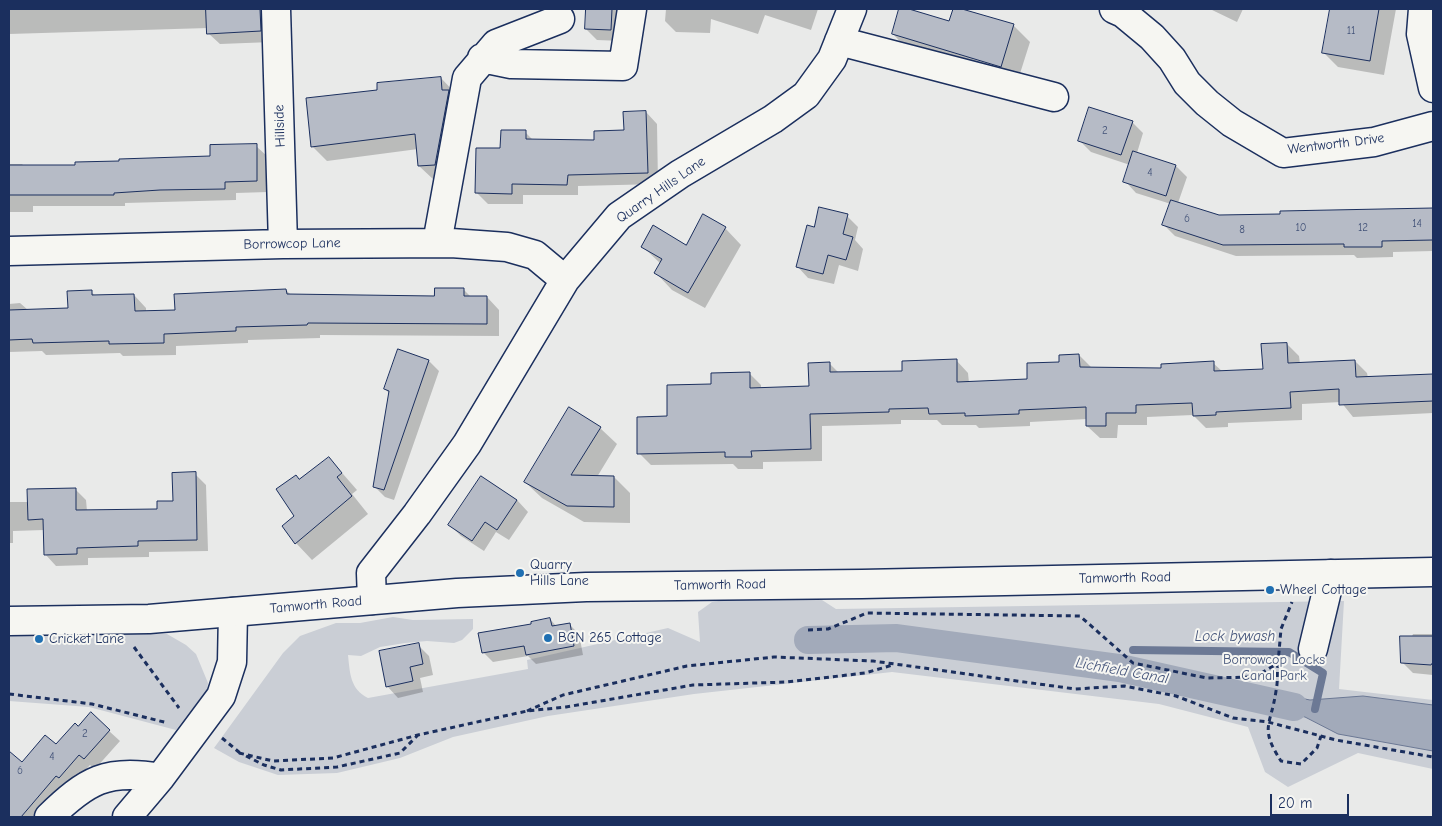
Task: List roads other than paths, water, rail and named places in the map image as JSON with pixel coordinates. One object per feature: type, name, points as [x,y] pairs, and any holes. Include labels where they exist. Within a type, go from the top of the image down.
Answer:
[{"type":"street","name":"Hillside","points":[[276,9],[283,244]]},
{"type":"street","points":[[482,58],[511,64],[623,66],[632,9]]},
{"type":"street","name":"Quarry Hills Lane","points":[[372,600],[371,573],[417,514],[467,444],[565,280],[619,216],[680,174],[773,119],[806,95],[832,59],[852,9]]},
{"type":"street","name":"Wentworth Drive","points":[[1114,9],[1123,13],[1152,37],[1172,59],[1187,83],[1207,103],[1232,123],[1283,152],[1374,142],[1433,126]]},
{"type":"street","points":[[1423,9],[1421,34],[1433,88]]},
{"type":"street","points":[[437,243],[467,78],[482,58],[496,44],[560,19]]},
{"type":"street","points":[[839,41],[1054,97]]},
{"type":"street","name":"Borrowcop Lane","points":[[9,252],[283,244],[437,243],[507,247],[535,255],[565,280]]},
{"type":"street","name":"Tamworth Road","points":[[9,621],[149,619],[457,593],[586,587],[1433,572]]},
{"type":"street","points":[[1296,634],[1318,574]]},
{"type":"street","points":[[127,817],[160,778],[222,696],[232,662],[233,612]]},
{"type":"street","points":[[49,817],[74,793],[112,775],[136,774],[160,778]]},
{"type":"water","points":[[1260,690],[1310,700],[1363,696],[1433,705],[1433,751],[1338,734],[1305,717],[1254,705],[1259,699]]},
{"type":"waterway","name":"Lichfield Canal","points":[[808,640],[897,638],[1120,668],[1294,707]]},
{"type":"waterway","name":"Lock bywash","points":[[1133,650],[1289,652],[1323,673],[1315,709]]},
{"type":"place","name":"Quarry Hills Lane","points":[[520,573]]},
{"type":"place","name":"Wheel Cottage","points":[[1270,590]]},
{"type":"place","name":"BCN 265 Cottage","points":[[548,638]]},
{"type":"place","name":"Cricket Lane","points":[[39,639]]},
{"type":"park label","name":"Borrowcop Locks Canal Park","points":[[1274,668]]}]
